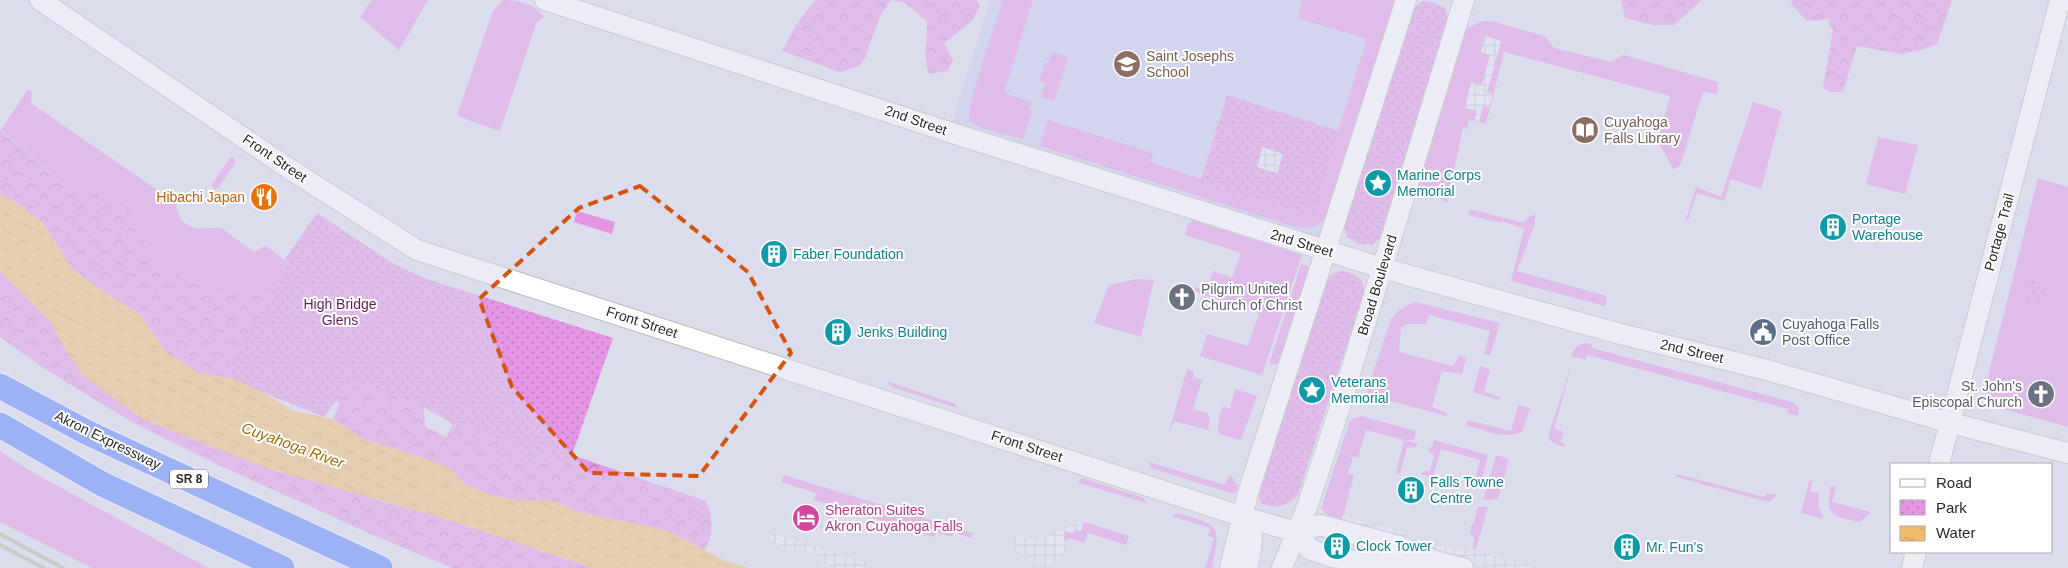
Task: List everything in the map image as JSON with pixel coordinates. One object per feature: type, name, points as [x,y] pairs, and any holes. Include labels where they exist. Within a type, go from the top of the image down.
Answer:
[{"type":"highway","name":"Akron Expressway","points":[[0,386],[88,433],[379,567]]},
{"type":"highway","points":[[0,425],[251,568]]},
{"type":"highway","points":[[102,484],[282,568]]},
{"type":"main road","name":"Front Street","points":[[40,0],[290,170],[417,250],[1241,516],[1297,532]]},
{"type":"main road","name":"2nd Street","points":[[545,0],[949,132],[1382,268],[1617,332],[1767,370],[1951,423],[2068,453]]},
{"type":"main road","points":[[1230,568],[1241,516],[1406,0]]},
{"type":"main road","name":"Broad Boulevard","points":[[1282,568],[1314,489],[1464,0]]},
{"type":"main road","name":"Portage Trail","points":[[1939,463],[2060,0]]},
{"type":"main road","points":[[1241,516],[1248,521],[1252,531],[1252,546],[1247,568]]},
{"type":"main road","points":[[1438,562],[1363,562],[1332,557],[1309,550],[1297,532],[1320,525],[1399,546],[1438,562],[1463,568]]},
{"type":"main road","points":[[1912,568],[1916,553]]},
{"type":"highlighted area","points":[[640,186],[748,272],[791,353],[699,476],[589,473],[512,387],[479,299],[579,208]]},
{"type":"shaded area","points":[[990,0],[1406,0],[1327,250],[949,132]]},
{"type":"shaded area","points":[[1485,36],[1501,41],[1487,92],[1493,94],[1489,107],[1483,106],[1479,122],[1474,121],[1477,111],[1465,108],[1471,82],[1482,85],[1490,55],[1481,52]]},
{"type":"shaded area","points":[[1263,147],[1283,154],[1277,173],[1257,167]]},
{"type":"shaded area","points":[[1321,509],[1328,515],[1342,520],[1343,516],[1407,533],[1407,537],[1456,550],[1457,547],[1539,568],[1499,568],[1357,531],[1321,518]]},
{"type":"shaded area","points":[[1084,522],[1081,531],[1075,529],[1073,533],[1066,531],[1063,539],[1068,541],[1062,559],[1046,566],[1029,560],[1030,556],[1011,550],[1015,536],[1038,540]]},
{"type":"shaded area","points":[[771,533],[870,564],[869,568],[837,568],[820,561],[816,554],[799,548],[794,551],[782,549],[780,544],[769,540]]},
{"type":"green space","points":[[372,0],[428,0],[399,50],[360,17]]},
{"type":"green space","points":[[501,0],[531,5],[544,17],[537,21],[500,131],[457,115],[493,11]]},
{"type":"green space","points":[[815,0],[891,0],[880,16],[865,58],[859,66],[840,72],[782,51],[796,25]]},
{"type":"green space","points":[[891,0],[977,0],[980,6],[972,21],[944,43],[953,60],[948,71],[929,74],[926,54],[927,21],[905,3]]},
{"type":"green space","points":[[1003,0],[1033,0],[1004,93],[1032,102],[1029,110],[1032,112],[1023,139],[985,129],[970,122],[969,114],[976,83]]},
{"type":"green space","points":[[1302,0],[1394,0],[1394,8],[1328,218],[1314,227],[1299,228],[1040,146],[1048,120],[1153,153],[1150,162],[1201,179],[1200,183],[1311,216],[1367,39],[1297,18]]},
{"type":"green space","points":[[1621,0],[1702,0],[1674,25],[1653,25],[1625,18]]},
{"type":"green space","points":[[1791,0],[1952,0],[1937,44],[1901,54],[1857,46],[1843,92],[1832,92],[1823,88],[1833,29],[1829,26],[1829,19],[1807,21],[1792,5]]},
{"type":"green space","points":[[1424,1],[1436,3],[1445,8],[1449,22],[1381,237],[1372,245],[1358,244],[1347,237],[1344,225],[1412,10]]},
{"type":"green space","points":[[1482,21],[1491,21],[1545,36],[1554,48],[1611,62],[1624,55],[1718,82],[1717,94],[1703,92],[1680,166],[1673,169],[1658,141],[1670,96],[1504,52],[1486,124],[1469,120],[1467,129],[1463,128],[1447,203],[1430,192],[1426,192],[1416,183],[1466,29]]},
{"type":"green space","points":[[1052,52],[1068,57],[1054,101],[1041,97],[1045,83],[1039,81],[1045,63],[1048,63]]},
{"type":"green space","points":[[28,89],[32,92],[31,103],[176,203],[182,220],[187,225],[198,228],[221,228],[254,252],[266,246],[289,263],[271,295],[230,289],[221,296],[148,259],[144,234],[135,211],[117,198],[89,194],[66,186],[1,130]]},
{"type":"green space","points":[[1227,95],[1339,131],[1312,216],[1200,183]]},
{"type":"green space","points":[[1753,102],[1782,111],[1761,189],[1731,179],[1724,201],[1697,193],[1688,220],[1686,219],[1696,187],[1721,197]]},
{"type":"green space","points":[[0,130],[66,186],[89,194],[117,198],[135,211],[144,234],[148,259],[221,296],[230,289],[271,295],[268,320],[231,378],[199,373],[167,353],[140,315],[73,270],[43,223],[7,196],[0,195]]},
{"type":"green space","points":[[1878,137],[1918,145],[1905,194],[1866,184]]},
{"type":"green space","points":[[233,157],[236,162],[218,188],[213,189],[212,184],[230,158]]},
{"type":"green space","points":[[2038,178],[2068,187],[2068,427],[1996,407],[1990,402],[1985,388]]},
{"type":"green space","points":[[1470,209],[1524,223],[1535,214],[1535,224],[1517,271],[1607,296],[1605,306],[1511,281],[1524,229],[1502,221],[1501,223],[1468,215]]},
{"type":"green space","points":[[577,211],[615,222],[612,234],[574,222]]},
{"type":"green space","name":"High Bridge Glens","points":[[317,213],[394,264],[424,278],[613,338],[572,455],[566,464],[488,436],[467,423],[453,424],[420,405],[352,380],[324,417],[224,377],[289,263],[285,259]]},
{"type":"green space","points":[[1193,220],[1302,255],[1262,375],[1200,356],[1207,334],[1248,346],[1259,313],[1193,291],[1194,287],[1206,290],[1213,271],[1232,278],[1241,253],[1185,235],[1187,225]]},
{"type":"green space","points":[[1301,264],[1312,268],[1281,364],[1269,364]]},
{"type":"green space","points":[[1338,271],[1348,272],[1360,279],[1364,292],[1298,495],[1290,502],[1280,506],[1265,505],[1260,502],[1259,492],[1326,281],[1329,276]]},
{"type":"green space","points":[[0,272],[50,321],[65,349],[373,499],[443,518],[593,568],[452,568],[216,464],[130,421],[45,369],[0,337]]},
{"type":"green space","points":[[1137,279],[1154,280],[1141,337],[1094,323],[1109,285]]},
{"type":"green space","points":[[2028,279],[2047,284],[2042,303],[2023,299]]},
{"type":"green space","points":[[1415,302],[1500,323],[1490,356],[1484,354],[1490,331],[1429,315],[1426,324],[1408,324],[1401,327],[1399,352],[1453,366],[1460,355],[1466,359],[1462,374],[1442,371],[1432,407],[1447,413],[1447,416],[1368,395],[1367,391],[1391,319],[1399,310]]},
{"type":"green space","points":[[1588,343],[1592,345],[1592,348],[1792,402],[1799,408],[1798,416],[1787,413],[1788,409],[1587,355],[1586,360],[1571,356],[1577,346]]},
{"type":"green space","points":[[1572,364],[1554,429],[1564,432],[1561,442],[1565,444],[1564,447],[1552,442],[1548,436]]},
{"type":"green space","points":[[1480,366],[1490,369],[1484,392],[1500,397],[1499,400],[1473,392]]},
{"type":"green space","points":[[1187,369],[1193,371],[1194,378],[1202,380],[1193,409],[1207,413],[1210,418],[1208,430],[1174,421],[1167,438]]},
{"type":"green space","points":[[352,380],[424,407],[425,427],[446,437],[453,424],[467,423],[488,436],[565,464],[572,455],[706,501],[712,526],[708,544],[705,550],[666,530],[578,512],[554,501],[517,500],[498,497],[465,485],[450,468],[365,440],[333,419],[340,403],[328,392]]},
{"type":"green space","points":[[889,382],[953,403],[957,408],[892,387],[888,384]]},
{"type":"green space","points":[[1235,389],[1257,396],[1241,440],[1218,434],[1219,417],[1223,407],[1230,408]]},
{"type":"green space","points":[[1518,405],[1530,408],[1522,432],[1501,435],[1465,425],[1468,420],[1511,431]]},
{"type":"green space","points":[[1361,416],[1416,431],[1414,440],[1405,440],[1416,443],[1417,446],[1414,448],[1407,447],[1400,474],[1396,473],[1404,440],[1366,430],[1358,458],[1353,456],[1348,474],[1354,475],[1342,520],[1328,515],[1321,509],[1349,423],[1352,419]]},
{"type":"green space","points":[[1434,440],[1488,455],[1481,482],[1475,480],[1480,460],[1441,449],[1433,477],[1421,474],[1424,471],[1430,471],[1434,454],[1429,452],[1428,449],[1432,447]]},
{"type":"green space","points":[[0,451],[32,472],[208,568],[92,568],[0,522]]},
{"type":"green space","points":[[1496,455],[1509,459],[1498,499],[1483,500]]},
{"type":"green space","points":[[1149,462],[1225,485],[1229,476],[1231,476],[1238,490],[1233,494],[1151,468]]},
{"type":"green space","points":[[1677,474],[1764,497],[1767,493],[1777,495],[1769,502],[1676,477]]},
{"type":"green space","points":[[784,475],[973,533],[971,538],[954,532],[952,537],[936,532],[934,537],[814,500],[816,493],[781,482]]},
{"type":"green space","points":[[1083,478],[1144,498],[1146,503],[1079,483],[1079,480]]},
{"type":"green space","points":[[1810,478],[1812,483],[1810,491],[1819,493],[1818,506],[1824,519],[1801,513]]},
{"type":"green space","points":[[1831,486],[1836,487],[1832,502],[1871,512],[1860,522],[1833,513],[1829,503]]},
{"type":"green space","points":[[1478,507],[1488,507],[1476,549],[1473,548],[1474,538],[1470,533]]},
{"type":"green space","points":[[1178,513],[1210,524],[1214,529],[1216,543],[1212,568],[1205,568],[1214,538],[1208,536],[1210,528],[1171,516]]},
{"type":"green space","points":[[1084,522],[1129,536],[1126,545],[1088,533],[1084,543],[1069,538],[1068,541],[1063,539],[1066,531],[1075,529],[1081,531]]},
{"type":"water","name":"Cuyahoga River","points":[[0,195],[7,196],[43,223],[73,270],[140,315],[167,353],[199,373],[231,378],[259,390],[293,411],[333,419],[365,440],[450,468],[466,485],[498,497],[517,500],[554,501],[578,512],[666,530],[721,559],[748,568],[593,568],[443,518],[269,469],[144,420],[83,376],[65,349],[50,321],[0,272]]},
{"type":"railway","points":[[0,534],[63,568]]},
{"type":"railway","points":[[0,545],[44,568]]},
{"type":"place","name":"Saint Josephs School","points":[[1127,64]]},
{"type":"place","name":"Cuyahoga Falls Library","points":[[1585,130]]},
{"type":"place","name":"Marine Corps Memorial","points":[[1378,183]]},
{"type":"place","name":"Hibachi Japan","points":[[264,197]]},
{"type":"place","name":"Portage Warehouse","points":[[1833,227]]},
{"type":"place","name":"Faber Foundation","points":[[774,254]]},
{"type":"place","name":"Pilgrim United Church of Christ","points":[[1182,297]]},
{"type":"place","name":"Jenks Building","points":[[838,332]]},
{"type":"place","name":"Cuyahoga Falls Post Office","points":[[1763,332]]},
{"type":"place","name":"Veterans Memorial","points":[[1312,390]]},
{"type":"place","name":"St. John's Episcopal Church","points":[[2041,394]]},
{"type":"place","name":"Falls Towne Centre","points":[[1411,490]]},
{"type":"place","name":"Sheraton Suites Akron Cuyahoga Falls","points":[[806,518]]},
{"type":"place","name":"Clock Tower","points":[[1337,546]]},
{"type":"place","name":"Mr. Fun's","points":[[1627,547]]}]
